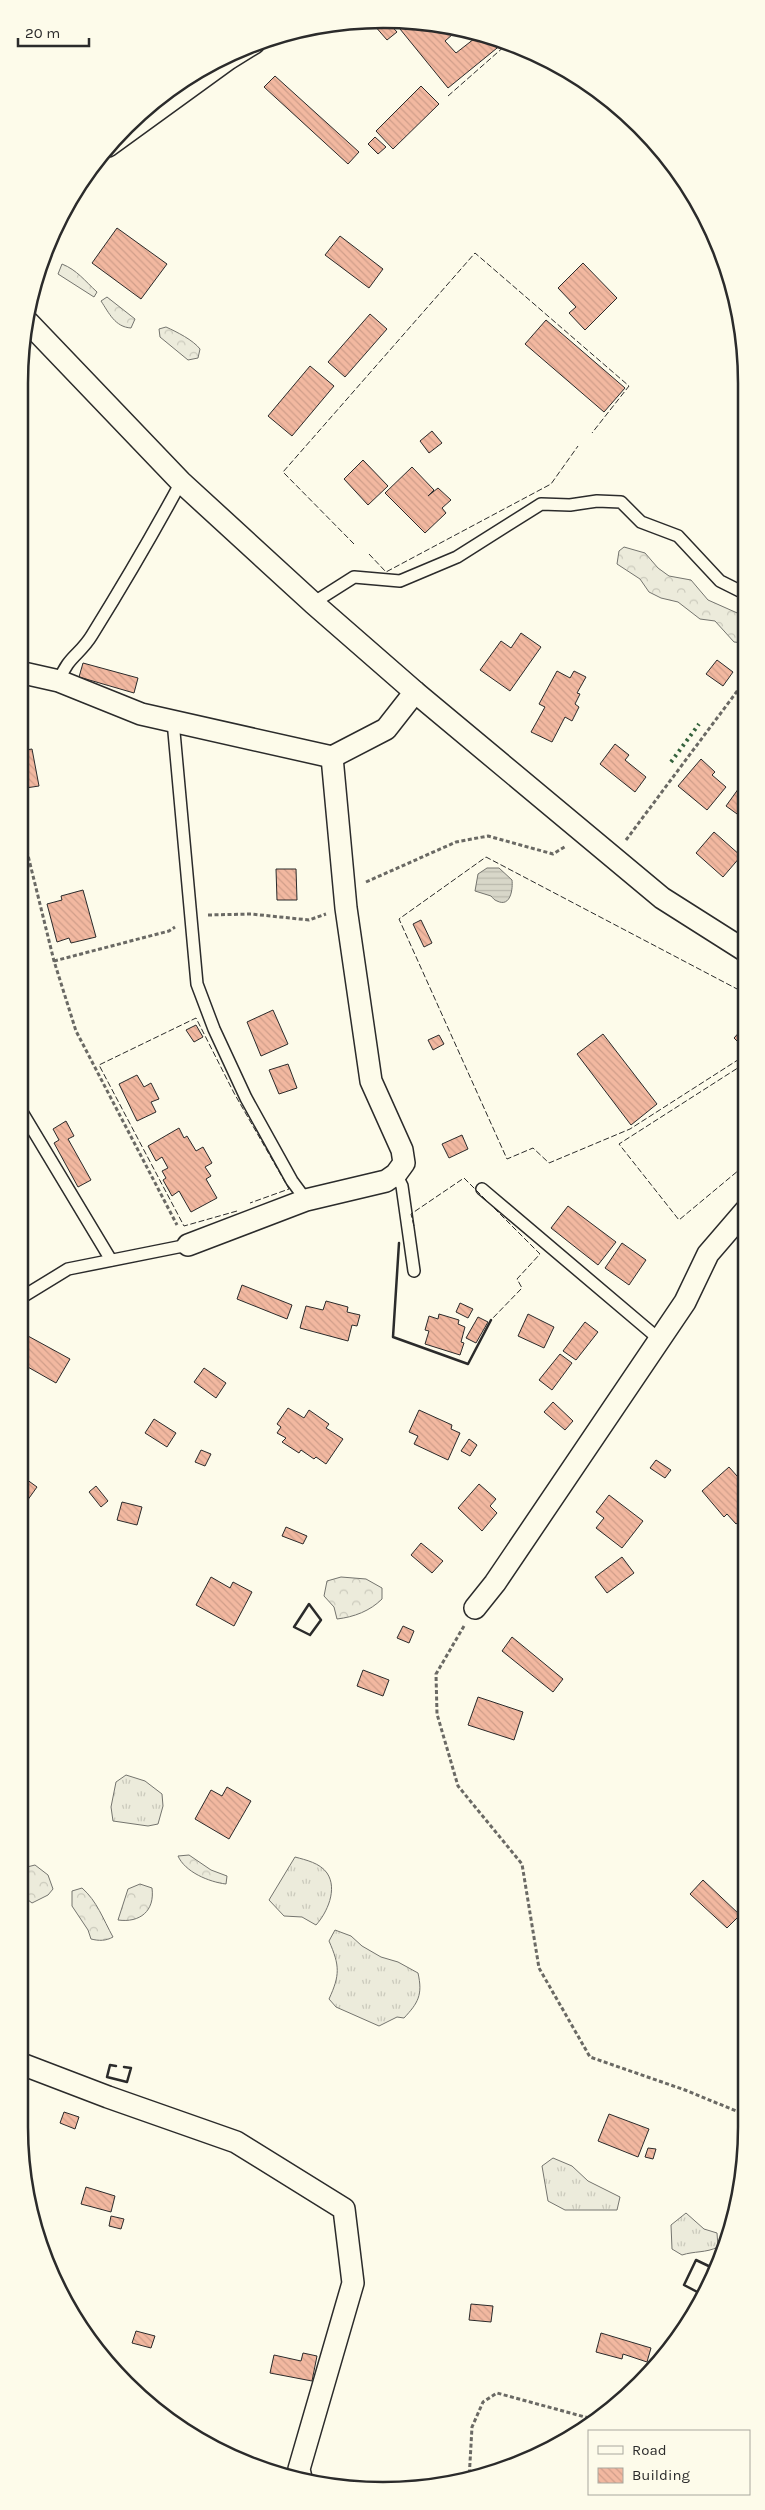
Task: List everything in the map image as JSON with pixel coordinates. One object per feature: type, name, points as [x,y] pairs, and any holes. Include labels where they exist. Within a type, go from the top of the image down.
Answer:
[{"type":"street","points":[[138,125],[222,66]]},
{"type":"street","points":[[32,327],[181,482],[313,603],[415,692],[662,898],[738,946]]},
{"type":"street","points":[[28,674],[59,681],[141,714],[332,757],[386,729],[415,692]]},
{"type":"street","points":[[188,1246],[306,1200],[386,1181],[396,1174],[404,1163],[402,1150],[371,1081],[344,892],[332,757]]},
{"type":"street","points":[[475,1608],[562,1484],[685,1302],[708,1254],[738,1219]]},
{"type":"street","points":[[28,2066],[236,2142],[344,2209],[353,2283],[299,2469],[300,2472]]},
{"type":"lane","points":[[59,681],[65,664],[89,640],[138,561],[181,482]]},
{"type":"lane","points":[[313,603],[354,577],[400,581],[457,558],[541,504],[570,505],[598,501],[620,502],[640,522],[678,536],[720,581],[738,590]]},
{"type":"lane","points":[[173,721],[197,984],[214,1029],[246,1098],[292,1181],[306,1200]]},
{"type":"lane","points":[[28,1122],[111,1260]]},
{"type":"lane","points":[[396,1174],[403,1192],[414,1271]]},
{"type":"lane","points":[[482,1188],[659,1339]]},
{"type":"lane","points":[[28,1293],[68,1268],[188,1246]]},
{"type":"path","points":[[614,857],[738,690]]},
{"type":"path","points":[[344,892],[456,842],[488,836],[553,854],[585,833]]},
{"type":"path","points":[[28,856],[54,961],[76,1031],[188,1246]]},
{"type":"path","points":[[475,1608],[436,1674],[437,1714],[458,1786],[522,1864],[540,1968],[590,2058],[685,2090],[738,2112]]},
{"type":"path","points":[[469,2471],[472,2426],[484,2402],[497,2393],[587,2418]]},
{"type":"green space","points":[[62,264],[77,273],[97,292],[94,297],[58,274]]},
{"type":"green space","points":[[107,297],[135,319],[131,328],[121,325],[110,315],[101,301]]},
{"type":"green space","points":[[166,327],[193,342],[200,349],[198,358],[188,360],[160,337],[159,329]]},
{"type":"green space","points":[[624,547],[645,553],[658,568],[669,576],[691,580],[708,600],[738,613],[738,642],[734,642],[715,621],[700,619],[678,602],[661,598],[649,592],[640,579],[617,564],[619,551]]},
{"type":"green space","points":[[341,1577],[366,1579],[382,1588],[382,1599],[361,1613],[337,1619],[334,1607],[324,1596],[327,1581]]},
{"type":"green space","points":[[126,1775],[145,1781],[162,1794],[163,1806],[158,1824],[148,1826],[113,1821],[111,1807],[116,1782]]},
{"type":"green space","points":[[189,1855],[211,1870],[227,1876],[226,1884],[212,1881],[186,1867],[178,1856]]},
{"type":"green space","points":[[295,1857],[321,1867],[330,1879],[330,1900],[324,1914],[316,1925],[302,1917],[284,1916],[269,1900]]},
{"type":"green space","points":[[35,1865],[48,1875],[53,1889],[48,1895],[32,1903],[28,1900],[28,1867]]},
{"type":"green space","points":[[140,1884],[152,1888],[151,1903],[148,1909],[144,1914],[133,1920],[118,1920],[128,1889]]},
{"type":"green space","points":[[82,1888],[96,1904],[113,1937],[102,1940],[91,1939],[88,1930],[72,1906],[72,1891]]},
{"type":"green space","points":[[335,1930],[351,1936],[362,1946],[381,1957],[398,1962],[418,1973],[420,1987],[418,1998],[413,2008],[404,2018],[397,2017],[379,2026],[336,2007],[329,1999],[337,1977],[337,1964],[329,1941]]},
{"type":"green space","points":[[553,2158],[572,2166],[588,2181],[620,2197],[617,2210],[565,2210],[548,2201],[542,2166]]},
{"type":"green space","points":[[686,2213],[704,2229],[717,2233],[717,2247],[682,2255],[672,2249],[671,2225]]},
{"type":"shaded area","points":[[487,868],[499,868],[512,880],[510,896],[505,902],[494,900],[491,896],[475,891],[478,874]]},
{"type":"building","points":[[377,28],[393,28],[397,32],[387,40]]},
{"type":"building","points":[[406,28],[453,34],[445,41],[456,53],[473,40],[499,47],[448,88],[400,29]]},
{"type":"building","points":[[275,76],[359,152],[348,164],[264,87]]},
{"type":"building","points":[[421,86],[439,104],[393,149],[376,131]]},
{"type":"building","points":[[375,137],[386,147],[378,154],[368,144]]},
{"type":"building","points":[[117,228],[167,264],[141,299],[92,263]]},
{"type":"building","points":[[340,236],[383,269],[369,288],[325,255]]},
{"type":"building","points":[[583,263],[617,298],[585,330],[569,313],[576,307],[558,288]]},
{"type":"building","points":[[370,314],[387,329],[345,377],[328,362]]},
{"type":"building","points":[[546,320],[625,388],[604,412],[525,344]]},
{"type":"building","points":[[310,366],[334,386],[292,436],[268,416]]},
{"type":"building","points":[[432,431],[442,443],[429,453],[420,441]]},
{"type":"building","points":[[363,460],[388,486],[368,505],[344,479]]},
{"type":"building","points":[[412,467],[434,490],[428,496],[438,488],[451,500],[442,508],[446,513],[425,533],[385,493]]},
{"type":"building","points":[[521,633],[541,647],[510,691],[480,670],[501,641],[511,648]]},
{"type":"building","points":[[717,660],[733,672],[723,686],[706,674]]},
{"type":"building","points":[[83,663],[138,678],[134,693],[79,677]]},
{"type":"building","points":[[557,671],[570,678],[574,671],[586,677],[577,693],[580,694],[575,704],[579,707],[572,721],[565,717],[552,742],[531,732],[545,707],[539,704]]},
{"type":"building","points":[[615,744],[629,755],[625,760],[646,777],[635,792],[600,764]]},
{"type":"building","points":[[32,749],[39,786],[28,788],[28,750]]},
{"type":"building","points":[[701,759],[715,772],[712,775],[726,787],[707,810],[678,786]]},
{"type":"building","points":[[738,789],[738,815],[726,806]]},
{"type":"building","points":[[714,832],[738,853],[738,860],[723,877],[696,853]]},
{"type":"building","points":[[276,869],[296,869],[297,900],[277,900]]},
{"type":"building","points":[[83,890],[96,937],[71,943],[69,938],[57,942],[47,904],[62,900],[61,896]]},
{"type":"building","points":[[421,920],[432,943],[424,947],[413,924]]},
{"type":"building","points":[[273,1010],[288,1044],[261,1056],[247,1022]]},
{"type":"building","points":[[196,1025],[203,1037],[194,1042],[186,1030]]},
{"type":"building","points":[[603,1034],[657,1104],[631,1125],[577,1054]]},
{"type":"building","points":[[738,1034],[738,1042],[734,1038]]},
{"type":"building","points":[[439,1035],[444,1044],[433,1050],[428,1040]]},
{"type":"building","points":[[288,1064],[297,1088],[279,1094],[269,1070]]},
{"type":"building","points":[[137,1075],[144,1087],[151,1083],[159,1099],[151,1102],[156,1112],[137,1121],[119,1084]]},
{"type":"building","points":[[66,1121],[74,1136],[68,1139],[91,1180],[78,1187],[54,1143],[59,1140],[53,1129]]},
{"type":"building","points":[[179,1128],[184,1138],[187,1136],[196,1151],[203,1147],[212,1163],[205,1167],[211,1176],[206,1179],[217,1198],[191,1212],[179,1191],[172,1196],[163,1180],[166,1178],[162,1171],[168,1168],[162,1157],[156,1161],[148,1146]]},
{"type":"building","points":[[462,1135],[468,1149],[449,1158],[442,1144]]},
{"type":"building","points":[[568,1206],[616,1242],[598,1265],[551,1228]]},
{"type":"building","points":[[622,1243],[646,1260],[629,1285],[605,1268]]},
{"type":"building","points":[[242,1285],[292,1305],[287,1319],[237,1299]]},
{"type":"building","points":[[326,1301],[348,1307],[347,1312],[360,1315],[357,1326],[352,1325],[348,1341],[300,1328],[306,1306],[323,1310]]},
{"type":"building","points":[[460,1303],[473,1309],[468,1318],[456,1312]]},
{"type":"building","points":[[439,1314],[459,1320],[458,1324],[465,1327],[461,1342],[464,1343],[460,1355],[425,1344],[429,1331],[425,1330],[429,1316],[438,1319]]},
{"type":"building","points":[[528,1314],[554,1327],[544,1348],[518,1336]]},
{"type":"building","points":[[478,1317],[488,1322],[476,1343],[466,1338]]},
{"type":"building","points":[[585,1322],[598,1332],[576,1360],[563,1351]]},
{"type":"building","points":[[28,1336],[70,1359],[56,1383],[28,1367]]},
{"type":"building","points":[[560,1354],[572,1363],[552,1390],[539,1380]]},
{"type":"building","points":[[204,1368],[226,1383],[216,1398],[194,1382]]},
{"type":"building","points":[[553,1402],[573,1421],[565,1430],[544,1412]]},
{"type":"building","points":[[288,1408],[304,1418],[309,1410],[329,1424],[326,1428],[343,1439],[326,1464],[316,1457],[314,1459],[301,1450],[299,1453],[282,1442],[286,1438],[277,1433],[281,1427],[277,1424]]},
{"type":"building","points":[[419,1410],[452,1425],[451,1429],[460,1433],[448,1460],[414,1444],[418,1436],[409,1432]]},
{"type":"building","points":[[154,1419],[176,1433],[167,1447],[145,1433]]},
{"type":"building","points":[[469,1439],[477,1445],[470,1456],[461,1451]]},
{"type":"building","points":[[201,1450],[211,1454],[205,1466],[195,1462]]},
{"type":"building","points":[[656,1460],[671,1470],[665,1478],[650,1468]]},
{"type":"building","points":[[729,1467],[738,1477],[738,1522],[736,1524],[727,1514],[724,1517],[702,1491]]},
{"type":"building","points":[[28,1480],[37,1487],[28,1500]]},
{"type":"building","points":[[479,1484],[496,1499],[490,1506],[497,1513],[482,1531],[458,1508]]},
{"type":"building","points":[[96,1486],[108,1501],[101,1507],[89,1492]]},
{"type":"building","points":[[609,1495],[643,1521],[622,1548],[596,1528],[604,1518],[596,1512]]},
{"type":"building","points":[[122,1502],[142,1507],[137,1525],[117,1520]]},
{"type":"building","points":[[286,1527],[307,1536],[303,1544],[282,1536]]},
{"type":"building","points":[[421,1543],[443,1561],[432,1573],[411,1555]]},
{"type":"building","points":[[622,1557],[634,1573],[607,1593],[595,1577]]},
{"type":"building","points":[[211,1577],[230,1588],[233,1582],[252,1592],[234,1626],[196,1605]]},
{"type":"building","points":[[403,1626],[414,1631],[409,1643],[397,1638]]},
{"type":"building","points":[[512,1637],[563,1679],[553,1692],[502,1651]]},
{"type":"building","points":[[363,1670],[389,1680],[383,1696],[357,1686]]},
{"type":"building","points":[[478,1697],[523,1712],[514,1740],[468,1725]]},
{"type":"building","points":[[227,1787],[251,1801],[229,1839],[195,1819],[211,1790],[222,1796]]},
{"type":"building","points":[[703,1880],[738,1913],[738,1917],[727,1928],[690,1894]]},
{"type":"building","points":[[64,2112],[79,2117],[75,2129],[60,2123]]},
{"type":"building","points":[[609,2114],[649,2129],[638,2157],[598,2141]]},
{"type":"building","points":[[648,2148],[656,2149],[653,2159],[645,2157]]},
{"type":"building","points":[[86,2187],[115,2196],[111,2212],[81,2204]]},
{"type":"building","points":[[111,2216],[124,2219],[121,2229],[109,2226]]},
{"type":"building","points":[[471,2304],[493,2306],[491,2322],[469,2320]]},
{"type":"building","points":[[136,2331],[155,2336],[151,2348],[132,2343]]},
{"type":"building","points":[[601,2333],[651,2348],[647,2362],[623,2354],[622,2359],[596,2352]]},
{"type":"building","points":[[303,2353],[317,2356],[312,2381],[270,2373],[274,2355],[301,2361]]},
{"type":"hedge","points":[[671,762],[699,724]]},
{"type":"fence","points":[[448,96],[502,48]]},
{"type":"fence","points":[[354,544],[283,472],[475,253],[629,386],[592,433]]},
{"type":"fence","points":[[369,554],[386,572],[551,484],[578,446]]},
{"type":"fence","points":[[738,989],[486,857],[399,919],[507,1159],[533,1148],[549,1163],[630,1129],[738,1060]]},
{"type":"fence","points":[[237,1211],[184,1226],[99,1065],[196,1018],[234,1093],[289,1189],[250,1203]]},
{"type":"fence","points":[[738,1068],[619,1144],[679,1220],[738,1171]]},
{"type":"fence","points":[[414,1226],[411,1214],[464,1178],[540,1254],[517,1279],[522,1288],[491,1320]]},
{"type":"wall","points":[[399,1243],[393,1337],[468,1364],[491,1320]]},
{"type":"wall","points":[[309,1604],[321,1620],[310,1635],[294,1627],[309,1604]]},
{"type":"wall","points":[[116,2066],[110,2065],[107,2077],[127,2082],[131,2068],[124,2067]]},
{"type":"wall","points":[[697,2292],[684,2285],[696,2260],[709,2266]]}]
